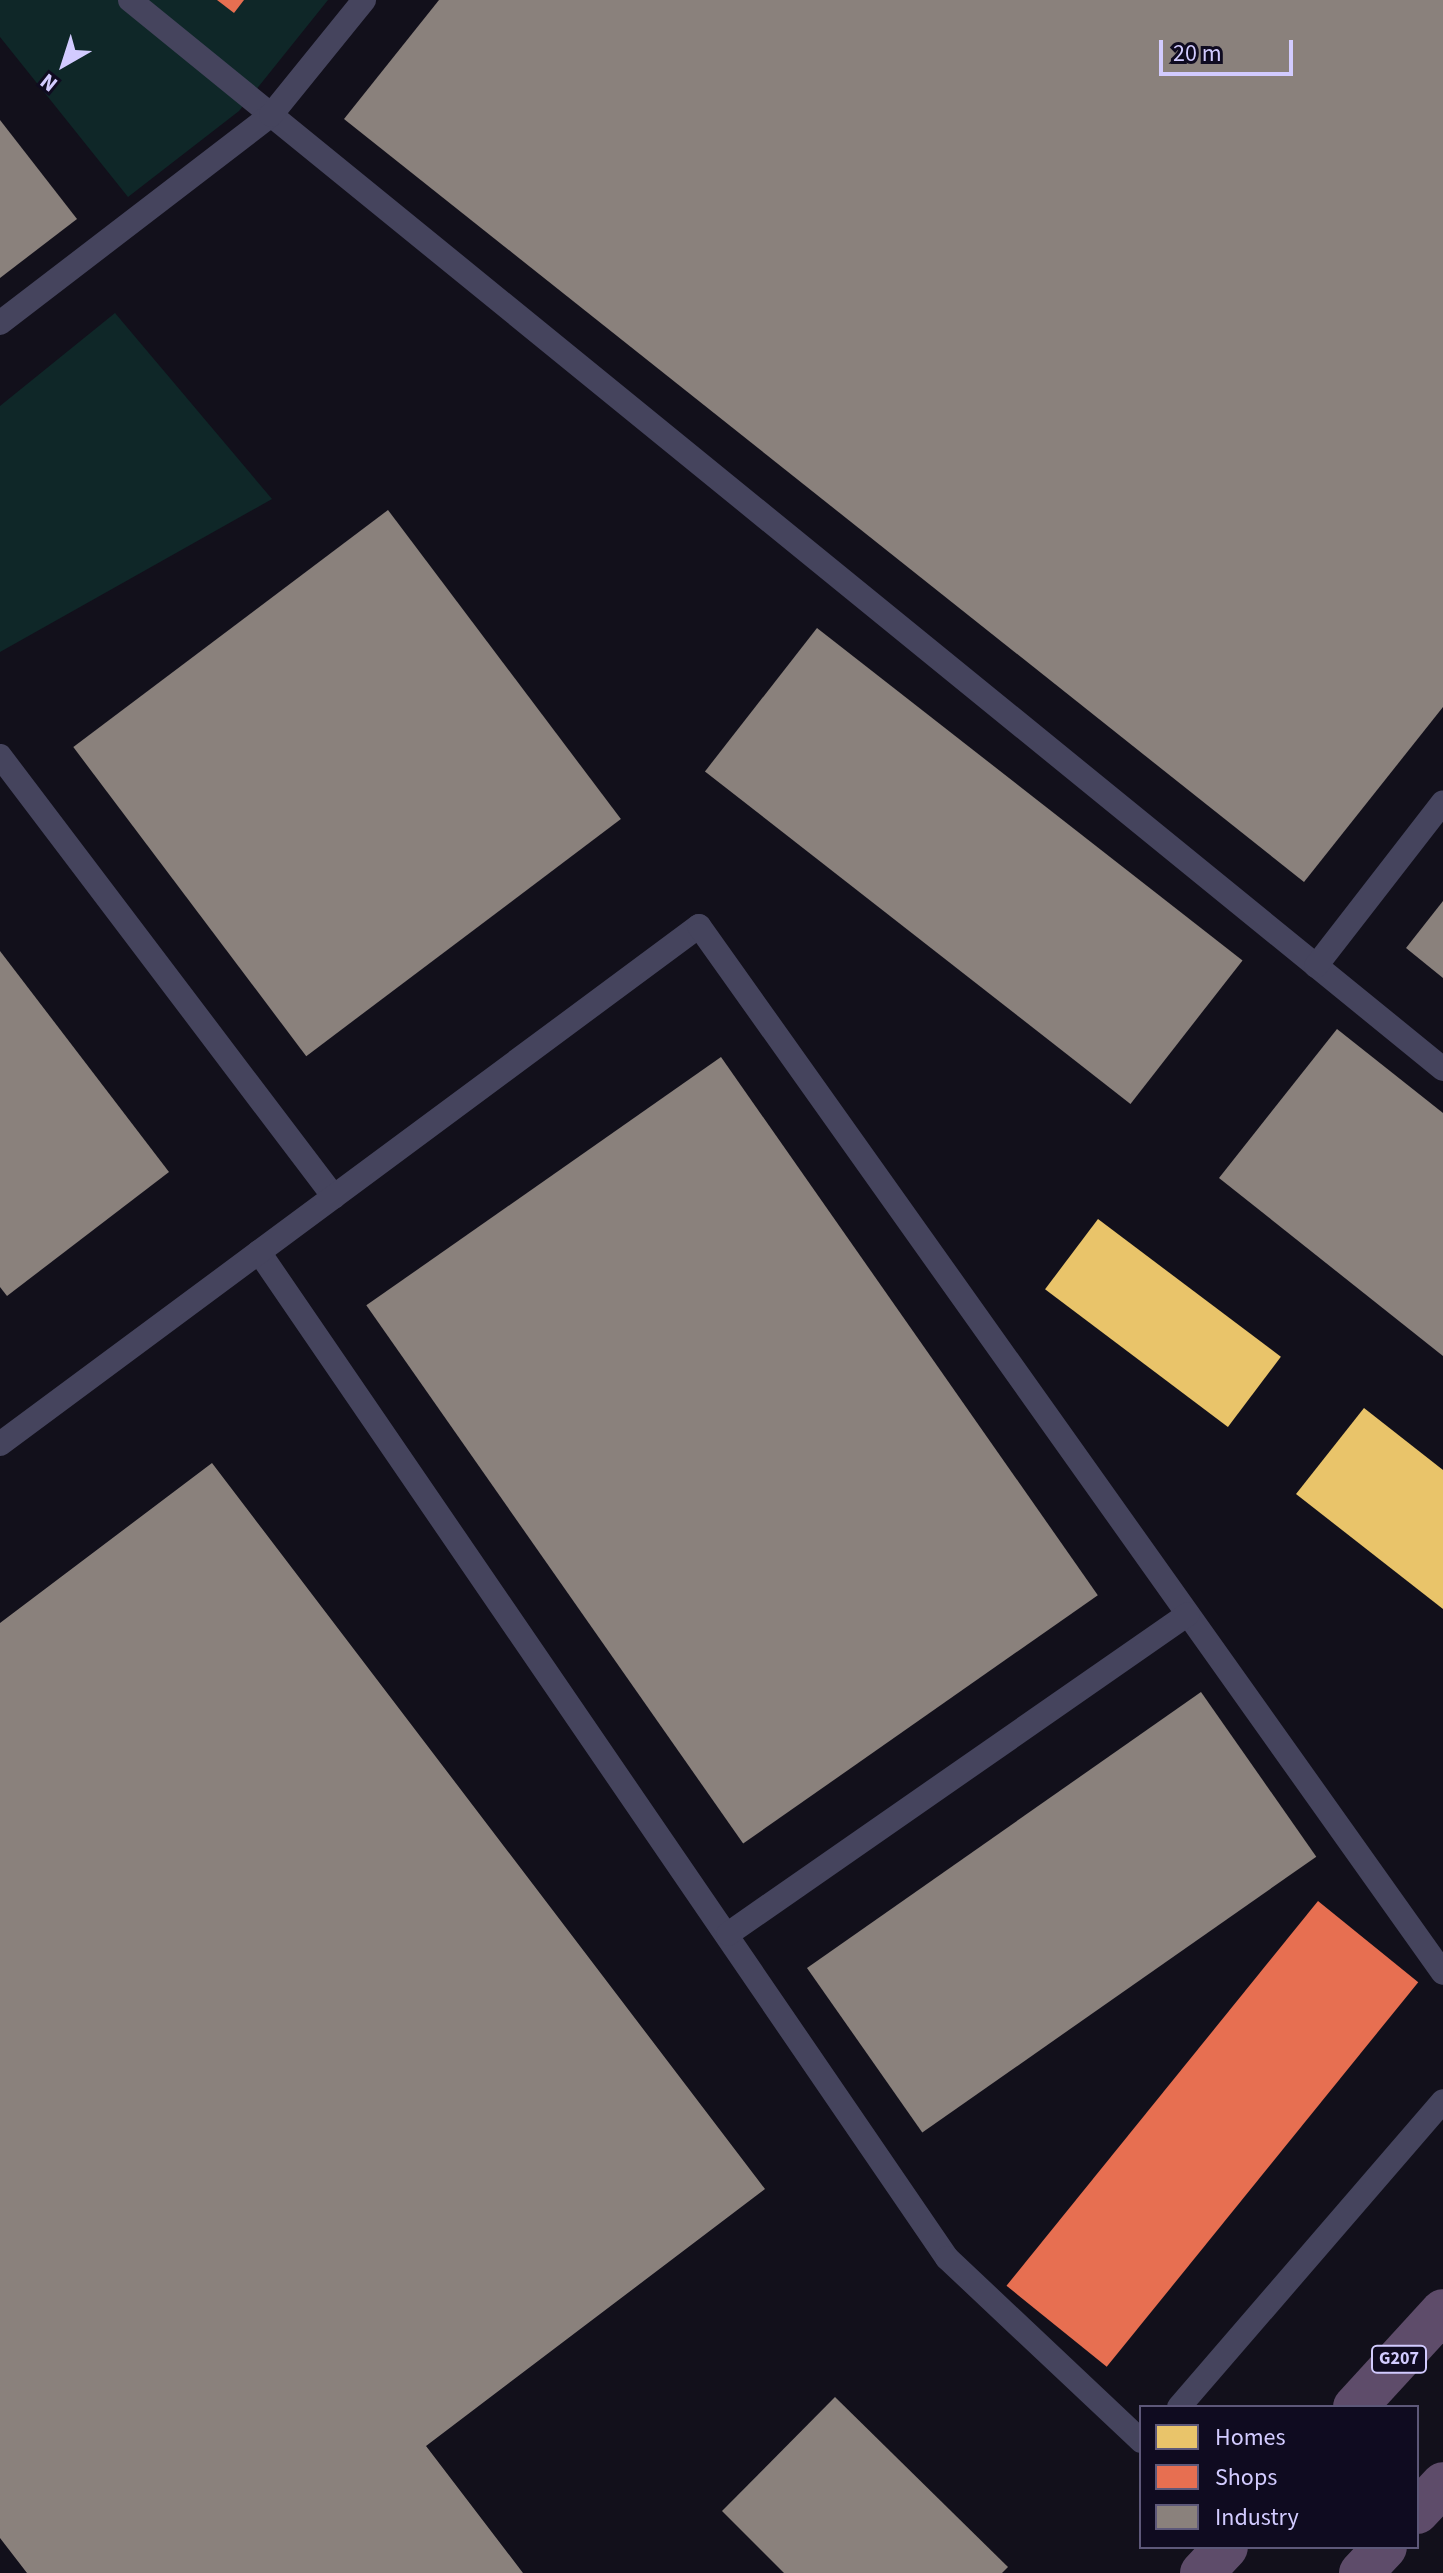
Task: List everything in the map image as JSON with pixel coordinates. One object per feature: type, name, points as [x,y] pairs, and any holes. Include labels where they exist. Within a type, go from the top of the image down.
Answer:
[{"type":"highway","name":"G207","points":[[1357,2405],[1443,2311]]},
{"type":"highway","points":[[1419,2510],[1443,2484]]},
{"type":"highway","points":[[1202,2573],[1224,2549]]},
{"type":"highway","points":[[1361,2573],[1383,2549]]},
{"type":"lane","points":[[130,0],[1443,1069]]},
{"type":"lane","points":[[0,323],[271,115],[364,0]]},
{"type":"lane","points":[[0,756],[334,1197]]},
{"type":"lane","points":[[1316,966],[1443,802]]},
{"type":"lane","points":[[0,1444],[699,926],[1443,1973]]},
{"type":"lane","points":[[259,1252],[947,2258],[1139,2439]]},
{"type":"lane","points":[[728,1934],[1188,1614]]},
{"type":"lane","points":[[1181,2405],[1443,2101]]},
{"type":"green space","points":[[0,0],[328,0],[239,111],[128,197],[0,37]]},
{"type":"green space","points":[[115,313],[272,499],[0,652],[0,406]]},
{"type":"building: Homes","points":[[1098,1219],[1281,1357],[1228,1427],[1045,1289]]},
{"type":"building: Homes","points":[[1364,1408],[1443,1470],[1443,1609],[1296,1494]]},
{"type":"building: Shops","points":[[217,0],[244,0],[234,13]]},
{"type":"building: Shops","points":[[1318,1901],[1418,1982],[1107,2367],[1006,2286]]},
{"type":"building: Industry","points":[[439,0],[1443,0],[1443,707],[1304,882],[344,119]]},
{"type":"building: Industry","points":[[0,120],[77,219],[0,278]]},
{"type":"building: Industry","points":[[388,510],[621,819],[306,1056],[73,747]]},
{"type":"building: Industry","points":[[817,628],[1243,960],[1130,1104],[705,771]]},
{"type":"building: Industry","points":[[1443,901],[1443,978],[1406,948]]},
{"type":"building: Industry","points":[[0,951],[169,1172],[7,1296],[0,1287]]},
{"type":"building: Industry","points":[[1337,1029],[1443,1113],[1443,1356],[1219,1178]]},
{"type":"building: Industry","points":[[721,1057],[1098,1595],[743,1844],[366,1305]]},
{"type":"building: Industry","points":[[212,1463],[765,2189],[426,2446],[523,2573],[27,2573],[0,2538],[0,1623]]},
{"type":"building: Industry","points":[[1201,1692],[1316,1857],[922,2133],[807,1968]]},
{"type":"building: Industry","points":[[835,2397],[1008,2567],[1002,2573],[784,2573],[722,2511]]}]
